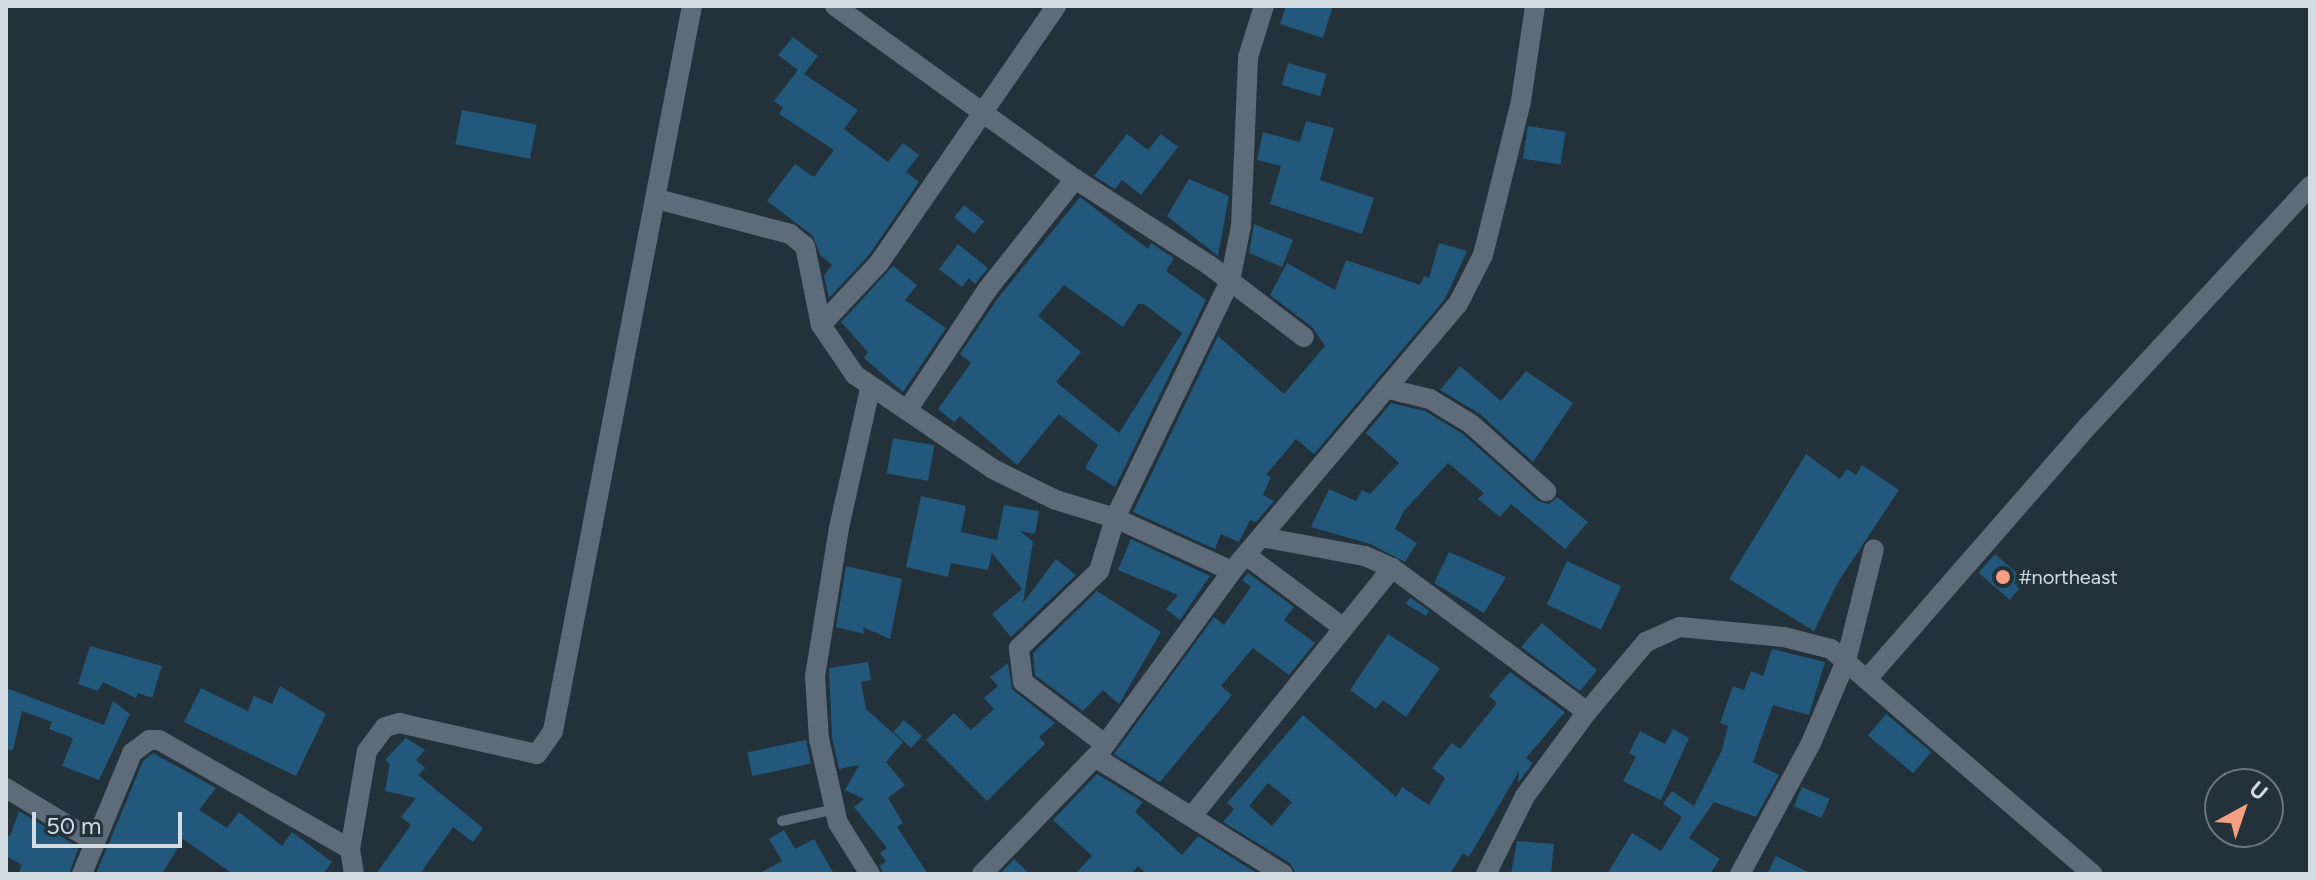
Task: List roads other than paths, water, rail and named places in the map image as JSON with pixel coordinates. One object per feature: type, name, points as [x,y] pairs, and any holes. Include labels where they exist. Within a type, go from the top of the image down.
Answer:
[{"type":"street","points":[[354,874],[350,849],[367,751],[385,727],[399,723],[537,754],[546,746],[657,199],[692,6]]},
{"type":"street","points":[[835,6],[1075,179],[1230,281],[1304,337]]},
{"type":"street","points":[[821,325],[879,263],[1056,6]]},
{"type":"street","points":[[1264,6],[1248,57],[1241,226],[1230,281],[1115,518],[1099,571],[1082,593],[1027,636],[1017,660],[1023,682],[1100,748],[1103,762],[1283,874]]},
{"type":"street","points":[[982,874],[1100,748],[1232,571],[1458,304],[1483,255],[1521,101],[1535,6]]},
{"type":"street","points":[[908,409],[987,290],[1075,179]]},
{"type":"street","points":[[1868,678],[2089,425],[2310,186]]},
{"type":"street","points":[[657,199],[790,234],[805,246],[821,325],[870,389],[908,409],[993,469],[1056,500],[1115,518],[1232,571]]},
{"type":"street","points":[[870,389],[839,528],[815,676],[819,739],[838,823],[870,874]]},
{"type":"street","points":[[1389,389],[1430,399],[1471,424],[1546,491]]},
{"type":"street","points":[[1261,537],[1365,556],[1392,568],[1587,712]]},
{"type":"street","points":[[1740,874],[1811,743],[1846,661],[1874,549]]},
{"type":"street","points":[[1246,555],[1341,626]]},
{"type":"street","points":[[1192,816],[1341,626],[1392,568]]},
{"type":"street","points":[[1486,874],[1525,796],[1587,712],[1646,642],[1680,627],[1784,637],[1831,649],[2093,874]]},
{"type":"street","points":[[82,874],[132,753],[149,740],[159,740],[350,849]]},
{"type":"street","points":[[6,788],[95,842]]},
{"type":"lane","points":[[782,821],[835,809]]},
{"type":"place","name":"#northeast","points":[[2003,577]]}]
